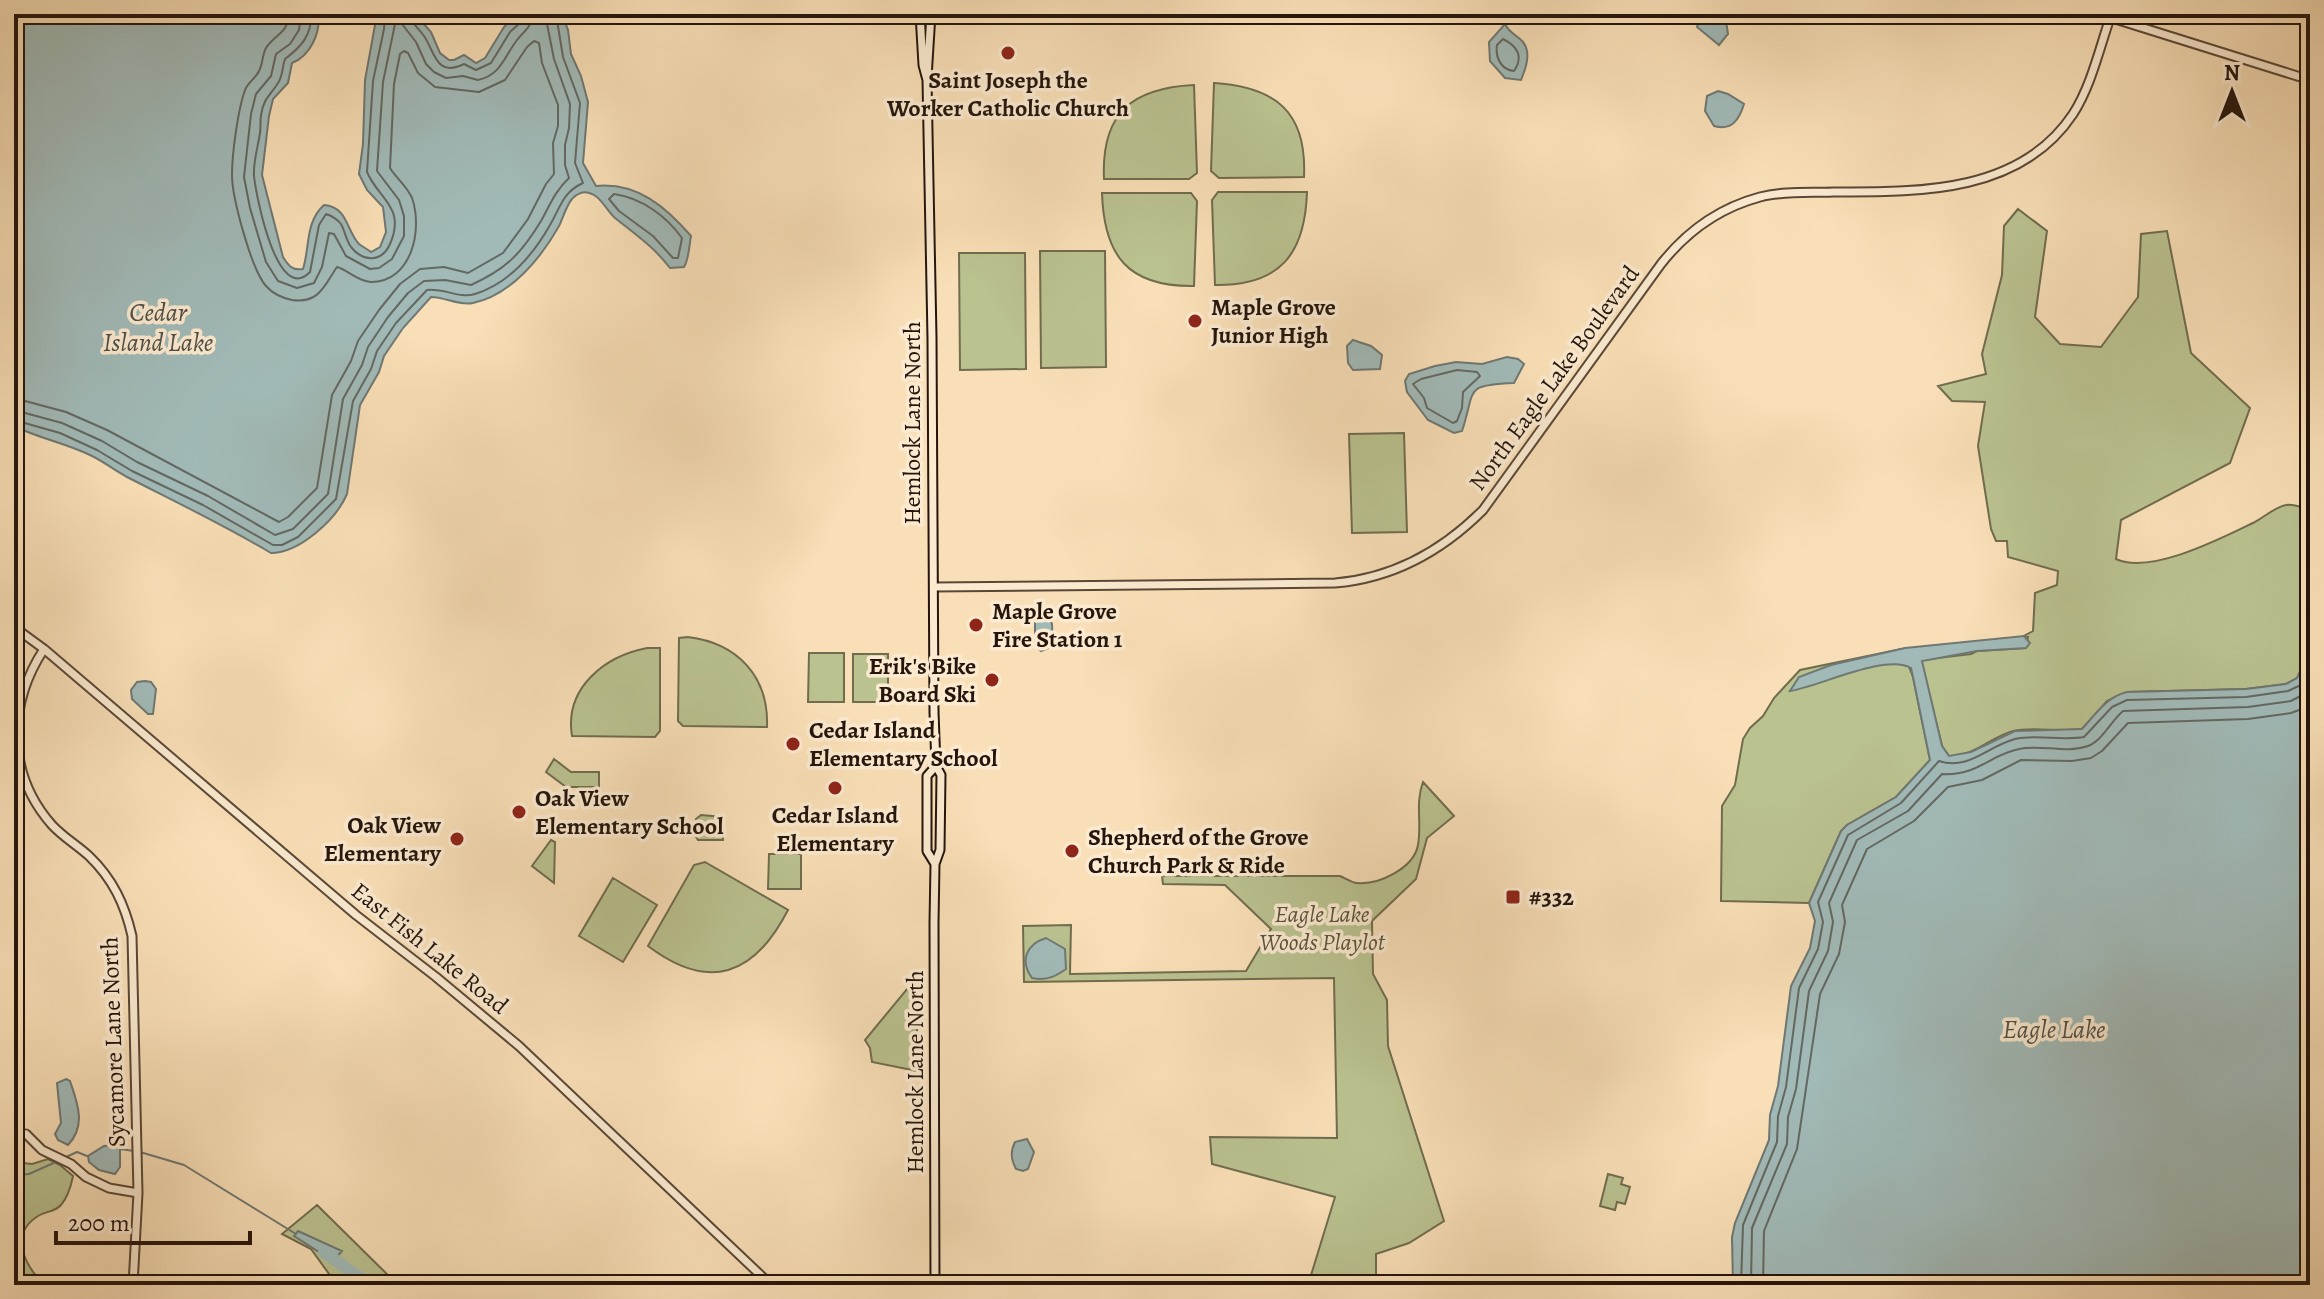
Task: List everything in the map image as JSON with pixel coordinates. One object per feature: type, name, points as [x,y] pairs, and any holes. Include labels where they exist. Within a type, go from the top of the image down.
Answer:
[{"type":"street","name":"Hemlock Lane North","points":[[920,14],[927,80]]},
{"type":"street","name":"Hemlock Lane North","points":[[931,14],[927,80],[936,766],[941,775],[941,840],[935,864],[937,1283]]},
{"type":"street","points":[[2099,14],[2310,80]]},
{"type":"street","name":"North Eagle Lake Boulevard","points":[[934,587],[1335,583],[1368,578],[1411,563],[1449,541],[1483,510],[1661,264],[1678,243],[1699,225],[1734,205],[1763,196],[1928,191],[1960,185],[2009,168],[2044,146],[2072,116],[2090,78],[2110,18]]},
{"type":"street","name":"East Fish Lake Road","points":[[14,627],[44,649],[356,915],[519,1046],[771,1285]]},
{"type":"street","name":"Sycamore Lane North","points":[[44,649],[31,670],[21,696],[16,724],[20,766],[36,804],[53,826],[102,870],[113,884],[128,918],[133,954],[138,1193],[133,1285]]},
{"type":"street","name":"Hemlock Lane North","points":[[935,864],[927,851],[927,776],[936,766]]},
{"type":"street","points":[[26,1134],[42,1150],[71,1164],[86,1177],[109,1188],[138,1193]]},
{"type":"green space","points":[[1214,83],[1255,90],[1283,107],[1300,135],[1304,177],[1219,178],[1211,171]]},
{"type":"green space","points":[[1194,85],[1197,173],[1189,179],[1104,179],[1108,137],[1125,108],[1153,92]]},
{"type":"green space","points":[[1218,192],[1307,192],[1301,233],[1285,262],[1257,280],[1215,285],[1212,200]]},
{"type":"green space","points":[[1102,193],[1191,193],[1197,201],[1194,286],[1152,281],[1124,264],[1108,234]]},
{"type":"green space","points":[[2018,209],[2047,231],[2035,317],[2060,344],[2101,347],[2138,297],[2141,234],[2167,231],[2191,353],[2250,408],[2230,463],[2121,520],[2116,559],[2130,563],[2166,559],[2222,538],[2282,506],[2310,508],[2310,650],[2297,679],[2286,684],[2246,689],[2127,692],[2107,701],[2082,729],[2013,731],[1974,750],[1949,756],[1942,746],[1921,660],[1977,651],[2026,648],[2028,637],[2024,636],[2033,631],[2035,593],[2057,585],[2058,571],[2008,557],[2007,541],[1996,541],[1991,529],[1978,446],[1985,402],[1952,401],[1938,386],[1986,374],[1982,354],[2002,275],[2004,226]]},
{"type":"green space","points":[[1040,251],[1105,251],[1106,367],[1041,368]]},
{"type":"green space","points":[[959,253],[1025,253],[1026,369],[960,370]]},
{"type":"green space","points":[[1404,433],[1407,532],[1352,533],[1349,434]]},
{"type":"green space","points":[[688,637],[721,646],[747,665],[762,692],[767,727],[683,726],[678,721],[679,638]]},
{"type":"green space","points":[[647,648],[660,648],[660,731],[655,737],[572,736],[574,703],[591,677],[616,658]]},
{"type":"green space","points":[[1902,649],[1913,677],[1930,760],[1896,797],[1841,831],[1809,903],[1721,901],[1722,806],[1735,785],[1743,739],[1750,728],[1800,670]]},
{"type":"green space","points":[[809,653],[844,653],[844,702],[808,702]]},
{"type":"green space","points":[[853,654],[888,654],[888,702],[853,702]]},
{"type":"green space","points":[[554,759],[571,772],[599,772],[599,787],[566,787],[546,772]]},
{"type":"green space","name":"Eagle Lake Woods Playlot","points":[[1423,782],[1454,816],[1427,838],[1416,879],[1372,921],[1373,974],[1387,1000],[1388,1046],[1444,1221],[1409,1243],[1376,1254],[1376,1285],[1308,1285],[1335,1197],[1212,1164],[1210,1137],[1337,1138],[1334,978],[1024,982],[1023,926],[1071,925],[1070,974],[1246,971],[1271,929],[1225,885],[1163,884],[1162,876],[1340,876],[1357,883],[1385,878],[1403,868],[1415,853]]},
{"type":"green space","points":[[701,815],[723,817],[723,840],[698,840],[696,819]]},
{"type":"green space","points":[[551,840],[555,842],[554,883],[532,866]]},
{"type":"green space","points":[[769,854],[801,854],[801,889],[768,889]]},
{"type":"green space","points":[[705,862],[788,910],[760,950],[745,963],[728,970],[710,972],[691,969],[648,946],[694,865]]},
{"type":"green space","points":[[613,878],[657,905],[623,962],[579,936]]},
{"type":"green space","points":[[917,977],[917,1071],[872,1062],[865,1040]]},
{"type":"green space","points":[[48,1159],[73,1176],[61,1205],[38,1216],[24,1232],[22,1241],[26,1259],[44,1285],[14,1285],[14,1162],[32,1164]]},
{"type":"green space","points":[[1608,1174],[1623,1178],[1621,1184],[1630,1187],[1625,1204],[1617,1202],[1615,1210],[1600,1206]]},
{"type":"green space","points":[[317,1205],[398,1285],[337,1285],[311,1249],[282,1234]]},
{"type":"water","name":"Cedar Island Lake","points":[[14,14],[318,14],[318,29],[313,43],[304,55],[292,63],[288,83],[273,99],[262,175],[283,257],[291,267],[303,269],[314,219],[324,205],[338,210],[359,244],[371,252],[380,247],[386,232],[383,207],[367,190],[359,174],[365,80],[377,14],[415,14],[431,32],[440,53],[449,60],[464,55],[476,63],[485,58],[504,27],[517,14],[562,14],[571,54],[588,102],[583,163],[596,186],[637,192],[671,215],[691,236],[686,264],[684,267],[670,268],[651,247],[615,218],[597,197],[587,192],[576,196],[543,250],[512,284],[487,299],[473,303],[431,297],[403,328],[384,356],[379,372],[360,405],[347,494],[342,504],[326,524],[304,541],[282,552],[271,553],[90,455],[14,426]]},
{"type":"water","points":[[1707,14],[1725,14],[1728,34],[1719,45],[1697,27],[1700,18]]},
{"type":"water","points":[[1505,24],[1526,46],[1527,61],[1521,80],[1505,78],[1490,61],[1489,42]]},
{"type":"water","points":[[1718,91],[1744,104],[1737,119],[1726,127],[1714,126],[1705,111],[1707,96]]},
{"type":"water","points":[[1353,340],[1371,346],[1382,355],[1380,369],[1353,370],[1348,363],[1347,346]]},
{"type":"water","points":[[1507,357],[1524,364],[1514,383],[1486,385],[1474,392],[1462,431],[1454,433],[1428,420],[1407,392],[1405,381],[1409,374],[1456,362],[1482,364]]},
{"type":"water","points":[[1046,611],[1052,624],[1053,646],[1041,651],[1035,646],[1035,619],[1039,612]]},
{"type":"water","name":"Eagle Lake","points":[[2024,636],[2030,643],[2026,648],[1977,651],[1922,661],[1942,746],[1949,756],[1971,752],[2015,731],[2082,729],[2107,702],[2127,692],[2246,689],[2286,684],[2297,678],[2310,650],[2310,1285],[1733,1285],[1732,1237],[1769,1140],[1770,1115],[1778,1086],[1791,986],[1810,948],[1815,921],[1809,903],[1841,831],[1896,797],[1930,760],[1911,668],[1885,665],[1869,668],[1790,691],[1799,677],[1831,665],[1905,648]]},
{"type":"water","points":[[137,682],[151,682],[156,689],[153,714],[148,714],[132,699],[131,690]]},
{"type":"water","points":[[1046,938],[1065,949],[1066,969],[1050,978],[1032,978],[1026,965],[1027,954],[1034,944]]},
{"type":"water","points":[[66,1079],[70,1081],[79,1113],[77,1130],[68,1145],[58,1140],[55,1134],[61,1123],[57,1083]]},
{"type":"water","points":[[1027,1139],[1034,1152],[1028,1169],[1023,1171],[1016,1169],[1012,1152],[1015,1142]]},
{"type":"water","points":[[104,1146],[120,1148],[120,1167],[115,1174],[99,1170],[89,1162],[88,1156]]},
{"type":"water","points":[[298,1231],[342,1251],[333,1261],[294,1236]]},
{"type":"waterway","points":[[120,1149],[134,1151]]},
{"type":"waterway","points":[[64,1158],[77,1152],[87,1156]]},
{"type":"waterway","points":[[140,1152],[184,1165],[296,1234]]},
{"type":"waterway","points":[[14,1175],[29,1174],[58,1161]]},
{"type":"waterway","points":[[324,1252],[370,1285]]},
{"type":"place","name":"Saint Joseph the Worker Catholic Church","points":[[1008,53]]},
{"type":"place","name":"Maple Grove Junior High","points":[[1195,321]]},
{"type":"place","name":"Maple Grove Fire Station 1","points":[[976,625]]},
{"type":"place","name":"Erik's Bike Board Ski","points":[[992,680]]},
{"type":"place","name":"Cedar Island Elementary School","points":[[793,744]]},
{"type":"place","name":"Cedar Island Elementary","points":[[835,788]]},
{"type":"place","name":"Oak View Elementary School","points":[[519,812]]},
{"type":"place","name":"Oak View Elementary","points":[[457,839]]},
{"type":"place","name":"Shepherd of the Grove Church Park & Ride","points":[[1072,851]]},
{"type":"place","name":"#332","points":[[1513,897]]}]
